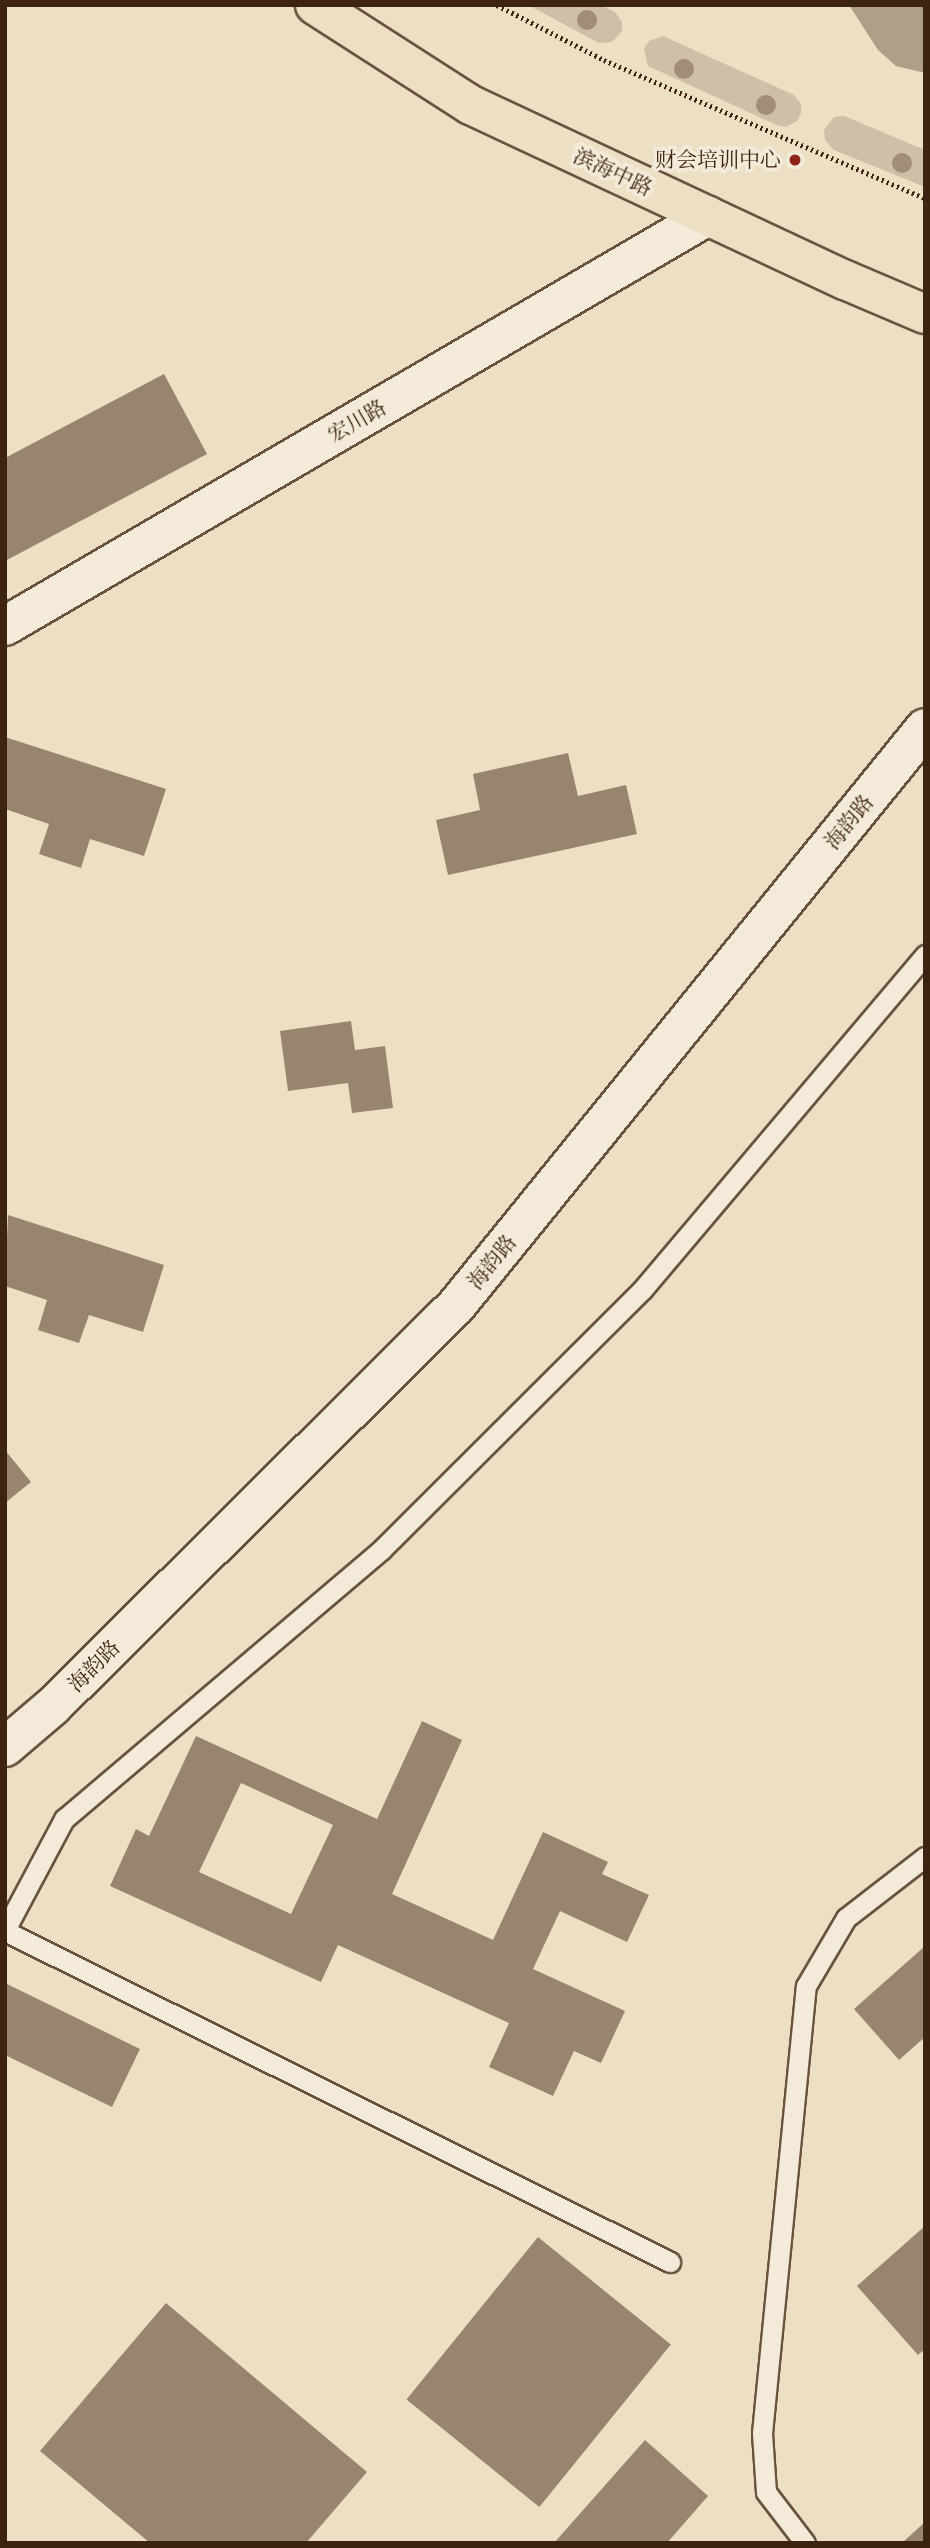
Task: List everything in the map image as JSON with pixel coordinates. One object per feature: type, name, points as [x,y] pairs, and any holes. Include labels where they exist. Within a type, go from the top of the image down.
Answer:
[{"type":"main road","name":"滨海中路","points":[[315,5],[471,105],[925,314]]},
{"type":"street","name":"宏川路","points":[[5,626],[708,216]]},
{"type":"street","name":"海韵路","points":[[5,1747],[53,1706],[456,1306],[925,728]]},
{"type":"lane","points":[[670,2262],[5,1931],[64,1819],[381,1550],[642,1290],[925,955]]},
{"type":"lane","points":[[805,2543],[766,2492],[762,2433],[806,1986],[846,1918],[925,1857]]},
{"type":"path","points":[[497,5],[604,60],[925,198]]},
{"type":"shaded area","points":[[528,5],[602,5],[616,13],[622,22],[622,31],[612,42],[599,43]]},
{"type":"shaded area","points":[[849,5],[925,5],[925,73],[896,66],[878,50]]},
{"type":"shaded area","points":[[663,36],[794,95],[801,104],[797,121],[786,127],[779,126],[648,66],[644,49],[649,41]]},
{"type":"shaded area","points":[[844,116],[925,150],[925,187],[834,150],[825,140],[824,130],[834,117]]},
{"type":"building","points":[[164,374],[207,454],[5,561],[5,458]]},
{"type":"building","points":[[5,737],[166,789],[144,856],[90,839],[81,868],[39,854],[49,824],[5,809]]},
{"type":"building","points":[[568,753],[578,796],[626,785],[637,834],[448,875],[436,820],[480,810],[473,774]]},
{"type":"building","points":[[351,1021],[355,1050],[385,1046],[393,1108],[352,1113],[348,1083],[288,1091],[280,1031]]},
{"type":"building","points":[[8,1215],[164,1265],[143,1332],[89,1315],[79,1343],[38,1330],[47,1300],[5,1286]]},
{"type":"building","points":[[5,1450],[31,1482],[5,1503]]},
{"type":"building","points":[[422,1721],[462,1740],[392,1894],[493,1940],[543,1832],[608,1862],[602,1874],[649,1895],[627,1942],[560,1911],[533,1969],[625,2011],[601,2063],[574,2051],[553,2096],[489,2067],[509,2023],[338,1945],[321,1982],[110,1886],[136,1829],[149,1836],[196,1736],[377,1819]],"holes":[[[241,1783],[333,1825],[291,1914],[199,1872]]]},
{"type":"building","points":[[925,1946],[925,2037],[899,2060],[854,2009]]},
{"type":"building","points":[[5,1983],[140,2049],[112,2107],[5,2055]]},
{"type":"building","points":[[925,2226],[925,2349],[918,2355],[857,2286]]},
{"type":"building","points":[[538,2237],[671,2345],[539,2507],[406,2399]]},
{"type":"building","points":[[166,2303],[367,2472],[306,2543],[150,2543],[40,2451]]},
{"type":"building","points":[[645,2440],[708,2496],[667,2543],[554,2543]]},
{"type":"building","points":[[925,2522],[925,2543],[902,2543]]},
{"type":"place","name":"财会培训中心","points":[[795,160]]}]
